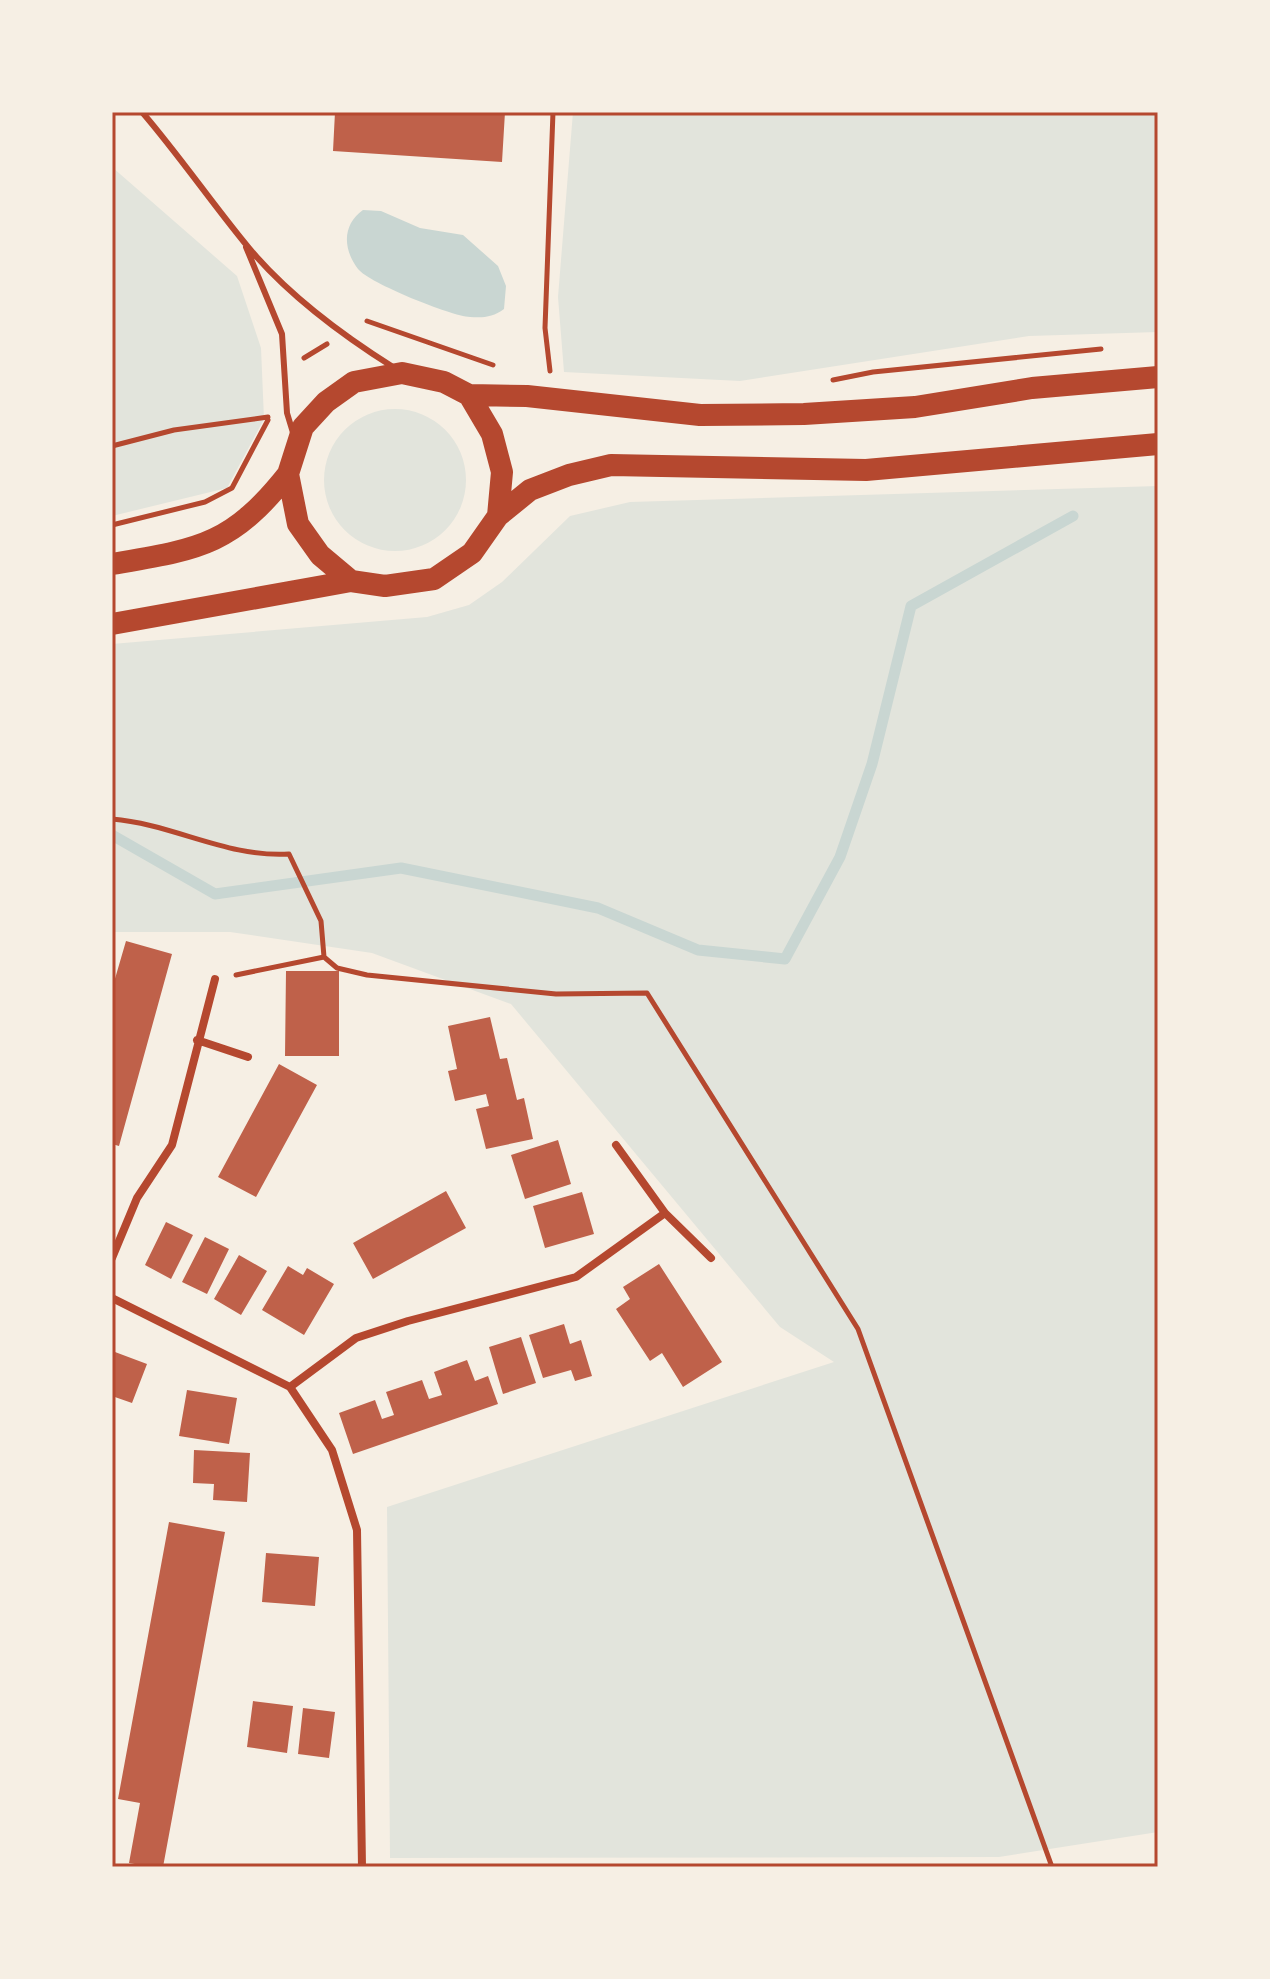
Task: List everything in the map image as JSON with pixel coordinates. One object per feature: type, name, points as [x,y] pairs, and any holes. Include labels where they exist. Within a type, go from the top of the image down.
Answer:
[{"type":"highway","points":[[112,564],[173,554],[216,539],[241,526],[260,509],[288,474],[303,427],[326,402],[354,382],[402,373],[444,382],[469,395],[527,396],[700,415],[804,414],[915,407],[1032,388],[1158,377]]},
{"type":"highway","points":[[469,395],[492,434],[502,472],[498,516]]},
{"type":"highway","points":[[112,624],[351,581],[385,586],[434,579],[472,553],[498,516],[530,490],[569,475],[611,465],[866,470],[1158,444]]},
{"type":"highway","points":[[288,474],[298,524],[320,555],[351,581]]},
{"type":"street","points":[[112,1258],[137,1198],[172,1145],[215,979]]},
{"type":"street","points":[[197,1040],[248,1057]]},
{"type":"street","points":[[616,1145],[665,1213],[711,1258]]},
{"type":"street","points":[[290,1387],[356,1338],[408,1321],[576,1277],[665,1213]]},
{"type":"street","points":[[112,1298],[290,1387],[332,1450],[357,1530],[361,1621],[362,1867]]},
{"type":"lane","points":[[142,112],[200,181],[245,244],[329,325],[402,373]]},
{"type":"lane","points":[[245,244],[282,334],[287,413],[296,445]]},
{"type":"path","points":[[527,396],[552,388],[545,328],[553,112]]},
{"type":"path","points":[[830,381],[888,371],[1114,349]]},
{"type":"path","points":[[112,446],[174,430],[269,417]]},
{"type":"path","points":[[112,819],[142,821],[246,853],[289,854],[321,921],[324,957],[337,968],[367,975],[556,994],[647,993],[858,1329],[1052,1867]]},
{"type":"path","points":[[215,979],[324,957]]},
{"type":"shaded area","points":[[573,112],[1158,112],[1158,332],[1029,336],[740,381],[564,372],[558,297]]},
{"type":"shaded area","points":[[112,167],[237,276],[261,348],[264,419],[227,488],[112,516]]},
{"type":"shaded area","points":[[363,210],[381,211],[420,228],[463,235],[498,266],[506,286],[504,309],[484,317],[460,315],[411,298],[365,275],[353,261],[347,245],[348,229]]},
{"type":"shaded area","points":[[395,409],[422,415],[445,430],[460,453],[466,480],[460,507],[445,530],[422,545],[395,551],[368,545],[345,530],[330,507],[324,480],[330,453],[345,430],[368,415]]},
{"type":"shaded area","points":[[1158,486],[1158,1832],[999,1857],[390,1858],[387,1507],[834,1362],[780,1327],[511,1004],[372,953],[230,932],[112,932],[112,644],[427,617],[469,605],[502,582],[570,516],[630,502]]},
{"type":"building","points":[[335,112],[505,112],[502,162],[333,151]]},
{"type":"building","points":[[126,941],[172,954],[119,1146],[112,1144],[112,989]]},
{"type":"building","points":[[286,971],[339,971],[339,1056],[285,1056]]},
{"type":"building","points":[[490,1017],[500,1059],[507,1058],[517,1100],[524,1098],[533,1139],[486,1149],[476,1109],[489,1106],[486,1094],[455,1101],[448,1071],[457,1069],[448,1026]]},
{"type":"building","points":[[279,1064],[317,1085],[256,1197],[218,1177]]},
{"type":"building","points":[[558,1140],[571,1184],[525,1199],[511,1155]]},
{"type":"building","points":[[446,1191],[466,1228],[373,1279],[353,1243]]},
{"type":"building","points":[[582,1192],[594,1234],[545,1248],[533,1206]]},
{"type":"building","points":[[166,1222],[193,1235],[171,1279],[145,1265]]},
{"type":"building","points":[[205,1237],[229,1249],[207,1294],[182,1282]]},
{"type":"building","points":[[239,1255],[267,1271],[241,1315],[214,1299]]},
{"type":"building","points":[[659,1264],[722,1362],[683,1387],[662,1353],[650,1361],[616,1309],[630,1299],[623,1287]]},
{"type":"building","points":[[288,1266],[303,1275],[307,1268],[334,1284],[304,1335],[262,1310]]},
{"type":"building","points":[[564,1324],[570,1344],[581,1340],[592,1376],[575,1381],[571,1370],[543,1378],[529,1335]]},
{"type":"building","points":[[521,1337],[536,1383],[503,1394],[489,1347]]},
{"type":"building","points":[[115,1352],[147,1364],[132,1403],[112,1396]]},
{"type":"building","points":[[467,1360],[475,1381],[488,1376],[498,1404],[353,1454],[339,1413],[375,1400],[382,1419],[394,1415],[386,1392],[422,1380],[429,1399],[442,1395],[434,1372]]},
{"type":"building","points":[[187,1390],[237,1398],[229,1444],[179,1436]]},
{"type":"building","points":[[194,1450],[250,1453],[247,1502],[213,1500],[214,1484],[193,1483]]},
{"type":"building","points":[[169,1522],[225,1532],[163,1867],[152,1867],[129,1863],[140,1803],[118,1799]]},
{"type":"building","points":[[266,1553],[319,1557],[315,1606],[262,1602]]},
{"type":"building","points":[[253,1701],[293,1706],[287,1753],[247,1747]]},
{"type":"building","points":[[303,1708],[335,1712],[329,1758],[298,1754]]},
{"type":"waterway","points":[[112,835],[215,894],[401,868],[598,908],[698,950],[785,959],[840,857],[872,764],[911,606],[1073,516]]}]
